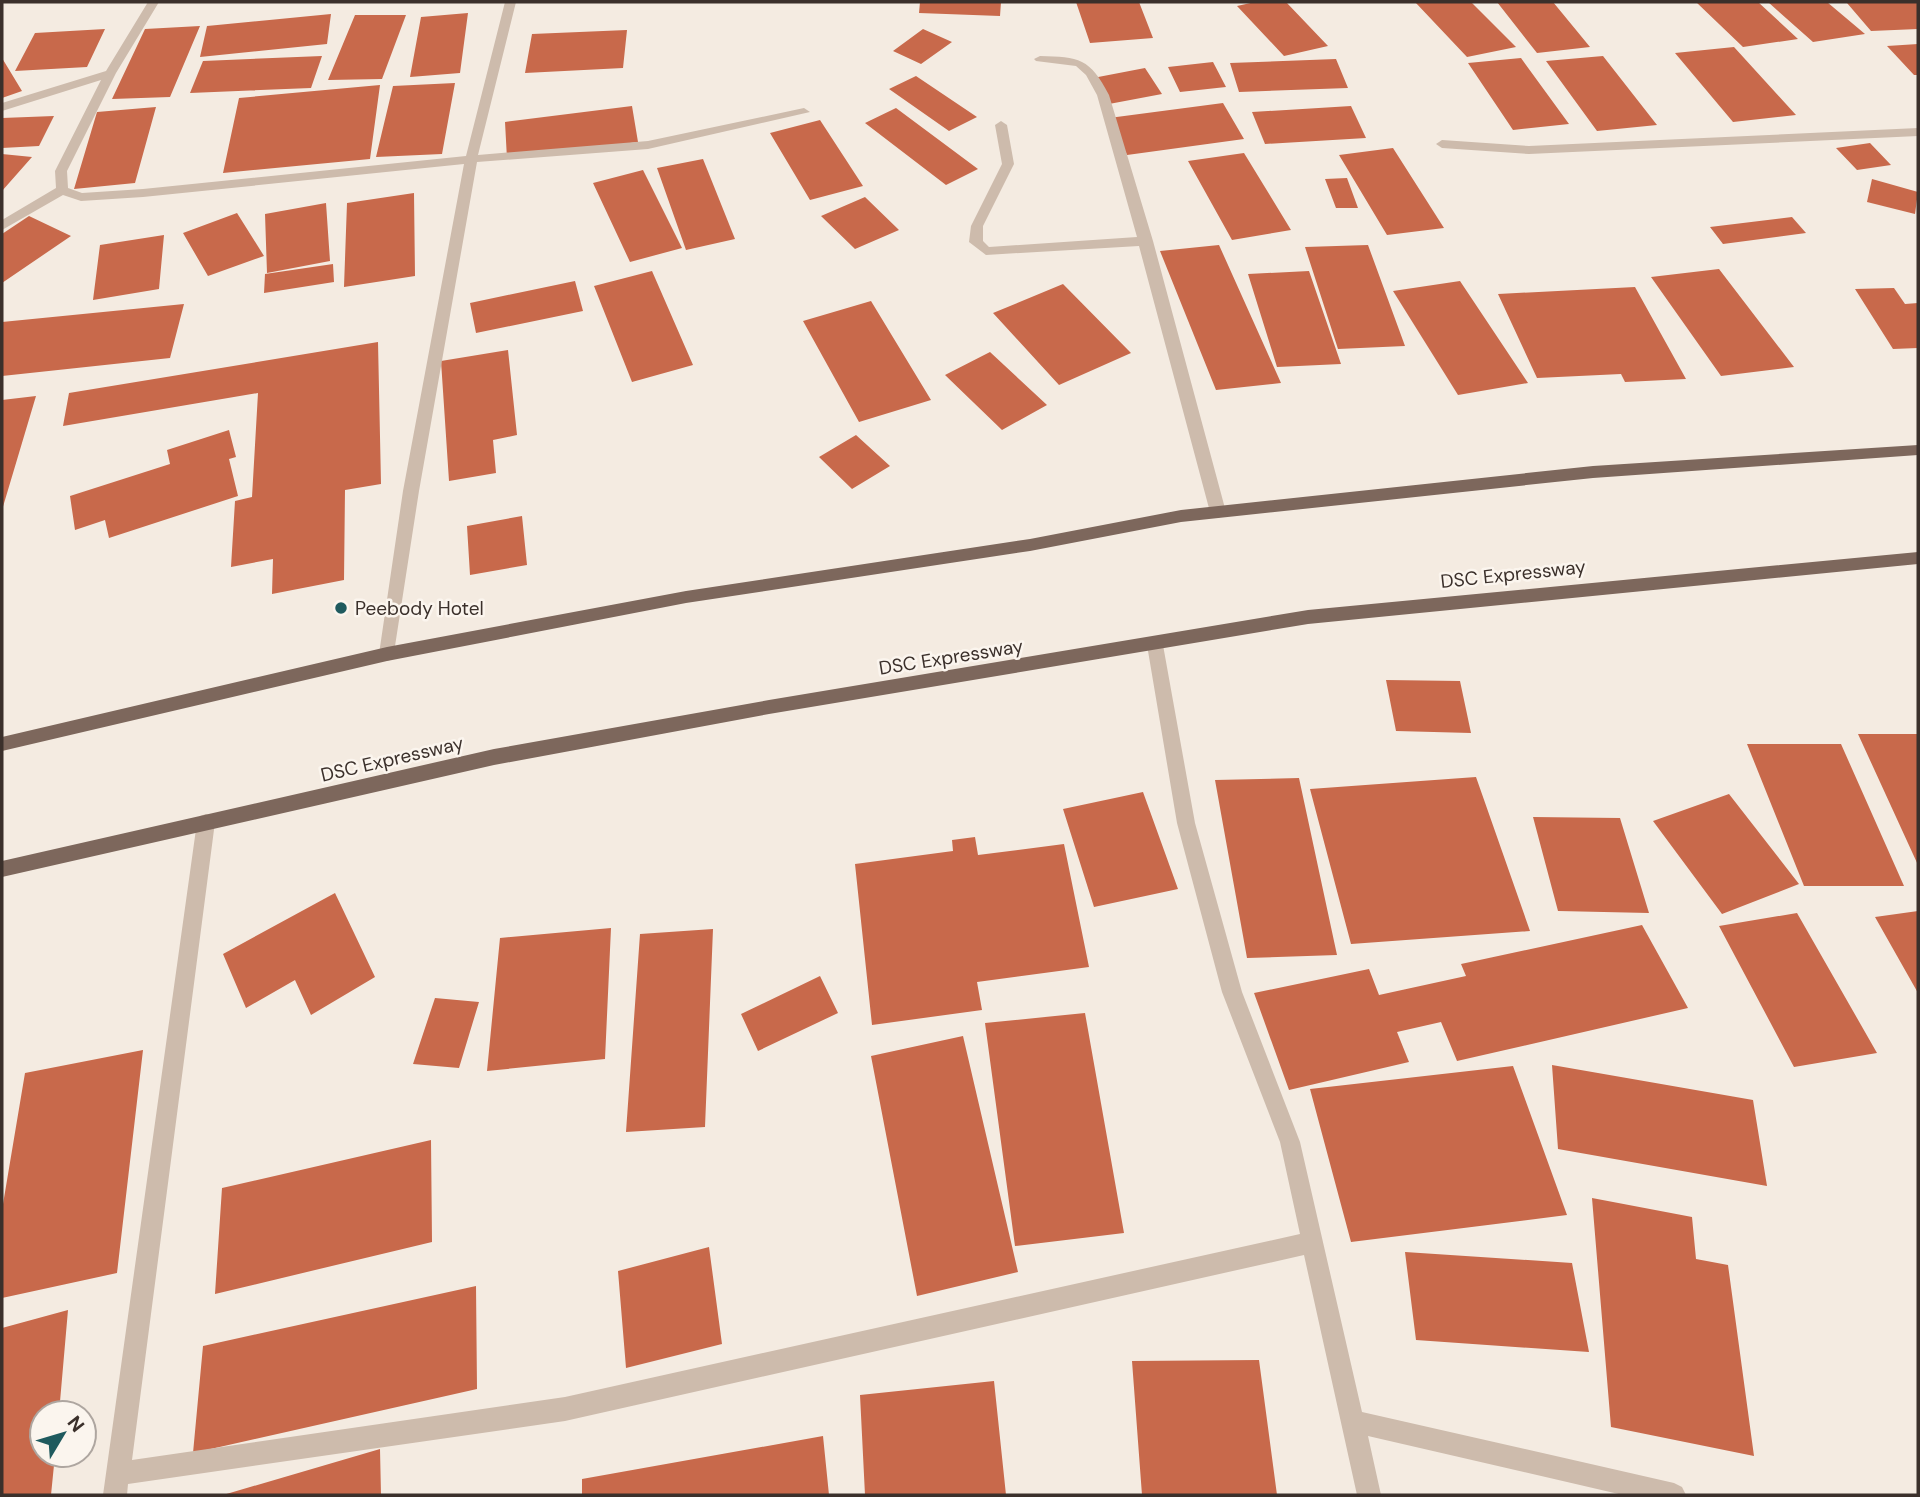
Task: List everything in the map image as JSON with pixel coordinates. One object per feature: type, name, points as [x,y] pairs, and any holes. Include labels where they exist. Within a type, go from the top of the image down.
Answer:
[{"type":"main road","points":[[2,744],[387,654],[686,597],[1218,512],[1593,472],[1918,450]]},
{"type":"main road","name":"DSC Expressway","points":[[2,869],[494,757],[769,707],[1155,645],[1308,617],[1918,558]]},
{"type":"street","points":[[62,190],[61,171],[110,73],[153,2]]},
{"type":"street","points":[[387,654],[411,491],[471,159],[510,2]]},
{"type":"street","points":[[1040,59],[1073,61],[1090,69],[1103,95],[1146,241],[1218,512]]},
{"type":"street","points":[[2,107],[110,73]]},
{"type":"street","points":[[62,190],[81,197],[142,193],[471,159],[648,145],[804,112]]},
{"type":"street","points":[[1002,125],[1008,164],[977,226],[976,242],[986,251],[1146,241]]},
{"type":"street","points":[[1442,144],[1529,150],[1918,132]]},
{"type":"street","points":[[2,226],[62,190]]},
{"type":"street","points":[[1155,645],[1186,823],[1232,992],[1290,1142],[1369,1495]]},
{"type":"street","points":[[206,822],[117,1484],[565,1409],[1313,1242]]},
{"type":"street","points":[[1352,1421],[1674,1495]]},
{"type":"building","points":[[920,2],[1001,2],[1000,16],[919,13]]},
{"type":"building","points":[[1076,2],[1139,2],[1153,38],[1090,43]]},
{"type":"building","points":[[1255,2],[1286,2],[1328,46],[1284,56],[1237,6]]},
{"type":"building","points":[[1415,2],[1471,2],[1516,47],[1467,57]]},
{"type":"building","points":[[1497,2],[1553,2],[1590,47],[1537,53]]},
{"type":"building","points":[[1696,2],[1758,2],[1798,39],[1743,47]]},
{"type":"building","points":[[1768,2],[1827,2],[1865,34],[1813,42]]},
{"type":"building","points":[[1918,2],[1918,29],[1871,31],[1847,3]]},
{"type":"building","points":[[468,13],[460,73],[410,77],[421,17]]},
{"type":"building","points":[[331,14],[327,44],[200,57],[207,26]]},
{"type":"building","points":[[355,15],[406,15],[382,79],[328,80]]},
{"type":"building","points":[[200,26],[170,97],[112,99],[145,29]]},
{"type":"building","points":[[105,29],[87,67],[15,71],[35,33]]},
{"type":"building","points":[[923,29],[952,42],[921,64],[893,51]]},
{"type":"building","points":[[627,30],[623,68],[525,73],[532,34]]},
{"type":"building","points":[[1918,44],[1918,75],[1914,75],[1887,46]]},
{"type":"building","points":[[1734,47],[1796,115],[1733,122],[1675,53]]},
{"type":"building","points":[[322,56],[311,88],[190,93],[203,61]]},
{"type":"building","points":[[1603,56],[1657,125],[1597,131],[1546,61]]},
{"type":"building","points":[[2,58],[22,91],[2,98]]},
{"type":"building","points":[[1521,58],[1569,124],[1513,130],[1468,63]]},
{"type":"building","points":[[1336,59],[1348,88],[1239,92],[1230,63]]},
{"type":"building","points":[[1213,62],[1226,87],[1180,92],[1168,67]]},
{"type":"building","points":[[1145,68],[1162,94],[1109,104],[1093,78]]},
{"type":"building","points":[[916,76],[977,117],[949,131],[889,89]]},
{"type":"building","points":[[455,83],[442,154],[376,157],[393,86]]},
{"type":"building","points":[[380,85],[370,159],[223,173],[239,98]]},
{"type":"building","points":[[1223,103],[1244,139],[1127,155],[1109,118]]},
{"type":"building","points":[[632,106],[638,142],[507,159],[505,122]]},
{"type":"building","points":[[1351,106],[1366,138],[1265,144],[1252,112]]},
{"type":"building","points":[[156,107],[135,183],[74,189],[97,112]]},
{"type":"building","points":[[896,108],[978,169],[946,185],[865,123]]},
{"type":"building","points":[[54,116],[39,146],[2,148],[2,118]]},
{"type":"building","points":[[820,120],[863,186],[810,200],[770,133]]},
{"type":"building","points":[[1870,143],[1891,165],[1857,170],[1836,148]]},
{"type":"building","points":[[1393,148],[1444,228],[1387,235],[1339,155]]},
{"type":"building","points":[[1244,153],[1291,230],[1232,240],[1188,161]]},
{"type":"building","points":[[2,154],[32,157],[2,191]]},
{"type":"building","points":[[703,159],[735,239],[686,250],[657,168]]},
{"type":"building","points":[[643,170],[682,248],[630,262],[593,183]]},
{"type":"building","points":[[1347,178],[1358,208],[1336,208],[1325,179]]},
{"type":"building","points":[[1872,179],[1918,192],[1915,214],[1867,202]]},
{"type":"building","points":[[414,193],[415,276],[344,287],[347,203]]},
{"type":"building","points":[[865,197],[899,230],[855,249],[821,216]]},
{"type":"building","points":[[326,203],[330,261],[267,273],[265,214]]},
{"type":"building","points":[[237,213],[264,256],[208,276],[183,233]]},
{"type":"building","points":[[29,216],[71,236],[2,283],[2,234]]},
{"type":"building","points":[[1792,217],[1806,233],[1723,244],[1710,227]]},
{"type":"building","points":[[164,235],[159,289],[93,300],[100,245]]},
{"type":"building","points":[[1219,245],[1281,383],[1216,390],[1160,251]]},
{"type":"building","points":[[1368,245],[1405,346],[1338,349],[1305,247]]},
{"type":"building","points":[[333,264],[334,282],[264,293],[265,274]]},
{"type":"building","points":[[1719,269],[1794,367],[1721,376],[1651,277]]},
{"type":"building","points":[[652,271],[693,365],[632,382],[594,286]]},
{"type":"building","points":[[1309,271],[1341,364],[1277,367],[1248,274]]},
{"type":"building","points":[[575,281],[583,311],[476,333],[470,303]]},
{"type":"building","points":[[1460,281],[1528,383],[1458,395],[1393,291]]},
{"type":"building","points":[[1063,284],[1131,353],[1059,385],[993,313]]},
{"type":"building","points":[[1635,287],[1686,379],[1625,382],[1621,374],[1537,378],[1498,294]]},
{"type":"building","points":[[1894,288],[1905,304],[1918,303],[1918,348],[1893,349],[1855,289]]},
{"type":"building","points":[[871,301],[931,400],[859,422],[803,321]]},
{"type":"building","points":[[184,304],[170,358],[2,376],[2,322]]},
{"type":"building","points":[[378,342],[381,484],[345,490],[344,580],[272,594],[273,559],[231,567],[235,501],[252,497],[258,393],[63,426],[69,393]]},
{"type":"building","points":[[508,350],[517,435],[493,440],[496,473],[449,481],[441,361]]},
{"type":"building","points":[[990,352],[1047,405],[1002,430],[945,375]]},
{"type":"building","points":[[36,396],[2,510],[2,400]]},
{"type":"building","points":[[229,430],[236,457],[229,459],[238,496],[109,538],[105,520],[75,530],[70,496],[170,464],[167,450]]},
{"type":"building","points":[[856,435],[890,466],[852,489],[819,457]]},
{"type":"building","points":[[522,516],[527,565],[470,575],[467,526]]},
{"type":"building","points":[[1386,680],[1460,681],[1471,733],[1396,731]]},
{"type":"building","points":[[1858,734],[1918,734],[1918,865]]},
{"type":"building","points":[[1747,744],[1841,744],[1904,886],[1804,886]]},
{"type":"building","points":[[1476,777],[1530,931],[1351,944],[1310,789]]},
{"type":"building","points":[[1299,778],[1337,955],[1247,958],[1215,780]]},
{"type":"building","points":[[1143,792],[1178,889],[1094,907],[1063,809]]},
{"type":"building","points":[[1729,794],[1799,884],[1722,914],[1653,821]]},
{"type":"building","points":[[1533,817],[1620,818],[1649,913],[1558,911]]},
{"type":"building","points":[[975,837],[978,855],[1064,844],[1089,967],[977,982],[982,1010],[872,1025],[855,864],[953,851],[952,840]]},
{"type":"building","points":[[335,893],[375,977],[311,1015],[295,980],[246,1008],[223,954]]},
{"type":"building","points":[[1918,911],[1918,993],[1875,917]]},
{"type":"building","points":[[1797,913],[1877,1053],[1794,1067],[1719,926]]},
{"type":"building","points":[[1642,925],[1688,1008],[1457,1061],[1441,1022],[1397,1032],[1409,1062],[1289,1090],[1254,993],[1369,969],[1379,995],[1466,976],[1461,964]]},
{"type":"building","points":[[611,928],[605,1059],[487,1071],[500,938]]},
{"type":"building","points":[[713,929],[705,1127],[626,1132],[640,934]]},
{"type":"building","points":[[820,976],[838,1013],[758,1051],[741,1014]]},
{"type":"building","points":[[435,998],[479,1002],[459,1068],[413,1064]]},
{"type":"building","points":[[1085,1013],[1124,1233],[1015,1246],[985,1023]]},
{"type":"building","points":[[963,1036],[1018,1272],[917,1296],[871,1056]]},
{"type":"building","points":[[143,1050],[117,1273],[2,1298],[2,1210],[25,1073]]},
{"type":"building","points":[[1552,1065],[1753,1100],[1767,1186],[1558,1149]]},
{"type":"building","points":[[1513,1066],[1567,1215],[1351,1242],[1310,1089]]},
{"type":"building","points":[[431,1140],[432,1242],[215,1294],[222,1188]]},
{"type":"building","points":[[1592,1198],[1692,1217],[1696,1259],[1728,1265],[1754,1456],[1611,1427]]},
{"type":"building","points":[[709,1247],[722,1344],[626,1368],[618,1271]]},
{"type":"building","points":[[1405,1252],[1572,1263],[1589,1352],[1416,1340]]},
{"type":"building","points":[[476,1286],[477,1389],[193,1453],[203,1346]]},
{"type":"building","points":[[68,1310],[60,1399],[28,1399],[28,1469],[54,1469],[51,1495],[2,1495],[2,1328]]},
{"type":"building","points":[[1259,1360],[1277,1495],[1142,1495],[1132,1361]]},
{"type":"building","points":[[994,1381],[1006,1495],[865,1495],[860,1395]]},
{"type":"building","points":[[823,1436],[829,1495],[582,1495],[582,1479]]},
{"type":"building","points":[[380,1449],[381,1495],[223,1495]]},
{"type":"place","name":"Peebody Hotel","points":[[341,608]]}]
